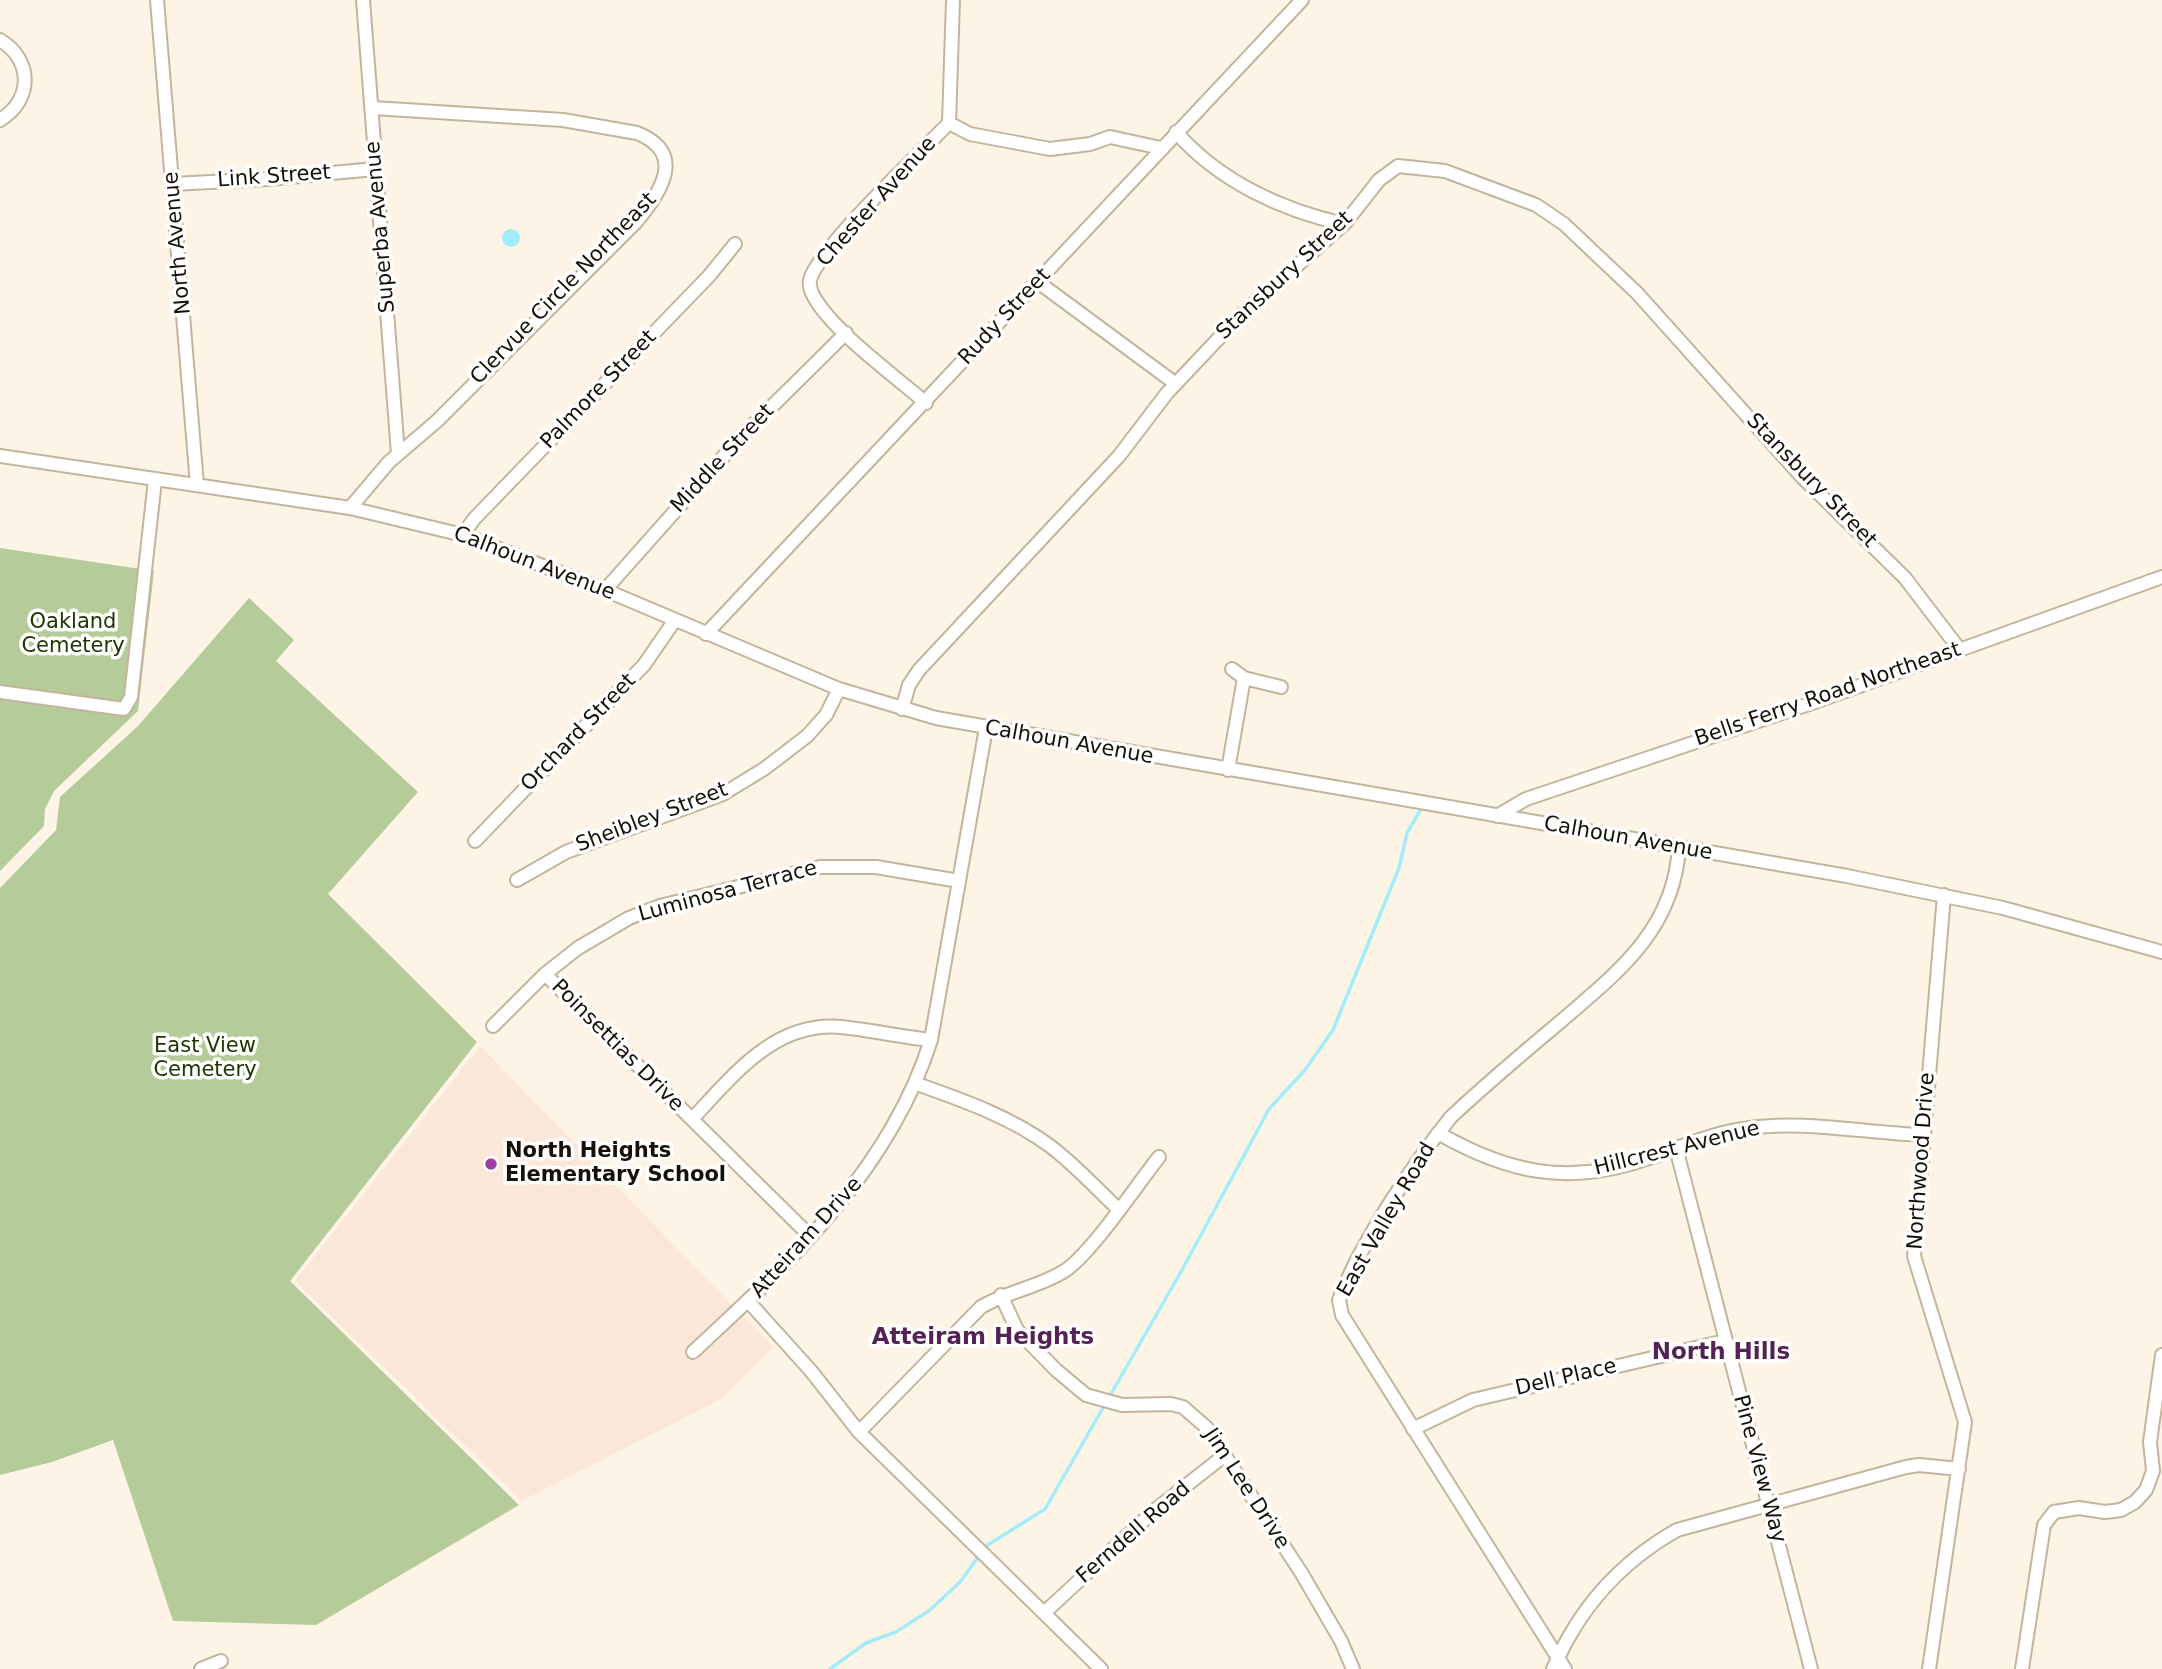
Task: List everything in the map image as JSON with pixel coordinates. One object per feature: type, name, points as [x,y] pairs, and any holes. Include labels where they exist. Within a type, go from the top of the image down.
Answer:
[{"type":"street","name":"North Avenue","points":[[157,0],[197,485]]},
{"type":"street","name":"Superba Avenue","points":[[363,0],[397,412],[398,454]]},
{"type":"street","name":"Chester Avenue","points":[[846,333],[812,294],[810,281],[818,263],[867,207],[949,123],[953,0]]},
{"type":"street","name":"Rudy Street","points":[[706,634],[1302,0]]},
{"type":"street","points":[[0,40],[17,54],[26,86],[23,98],[11,113],[0,120]]},
{"type":"street","name":"Clervue Circle Northeast","points":[[350,508],[398,454],[437,421],[637,221],[661,190],[664,161],[661,152],[648,137],[614,128],[563,120],[373,108]]},
{"type":"street","points":[[949,123],[970,134],[1051,149],[1090,144],[1110,137],[1161,148]]},
{"type":"street","points":[[1176,132],[1192,150],[1247,188],[1294,209],[1344,224]]},
{"type":"street","name":"Stansbury Street","points":[[902,709],[909,685],[919,670],[1119,456],[1175,384],[1238,318],[1344,224],[1379,180],[1398,166],[1445,171],[1536,205],[1564,224],[1637,293],[1802,477],[1905,578],[1960,649]]},
{"type":"street","name":"Link Street","points":[[173,184],[376,169]]},
{"type":"street","name":"Palmore Street","points":[[463,535],[474,519],[709,276],[735,244]]},
{"type":"street","points":[[1038,282],[1175,384]]},
{"type":"street","points":[[846,333],[926,403]]},
{"type":"street","name":"Middle Street","points":[[605,590],[741,437],[846,333]]},
{"type":"street","name":"Calhoun Avenue","points":[[0,456],[350,508],[463,535],[605,590],[839,689],[902,709],[986,728],[1944,895],[2162,952]]},
{"type":"street","points":[[0,692],[124,709],[131,696],[155,480]]},
{"type":"street","name":"Bells Ferry Road Northeast","points":[[1497,816],[1526,799],[2162,577]]},
{"type":"street","name":"Orchard Street","points":[[475,841],[644,665],[676,620]]},
{"type":"street","points":[[1232,669],[1244,678],[1281,687]]},
{"type":"street","points":[[1228,770],[1244,678]]},
{"type":"street","name":"Sheibley Street","points":[[517,880],[566,852],[723,794],[807,736],[826,715],[839,689]]},
{"type":"street","name":"Atteiram Drive","points":[[986,728],[931,1041],[917,1084],[862,1178],[748,1301],[811,1371],[859,1432],[1101,1669]]},
{"type":"street","name":"East Valley Road","points":[[1565,1669],[1555,1663],[1342,1315],[1339,1300],[1385,1215],[1438,1133],[1473,1097],[1632,959],[1658,920],[1678,863],[1679,847]]},
{"type":"street","name":"Luminosa Terrace","points":[[492,1026],[545,974],[578,948],[629,918],[660,906],[820,867],[860,866],[959,881]]},
{"type":"street","name":"Northwood Drive","points":[[1929,1669],[1965,1422],[1914,1256],[1944,895]]},
{"type":"street","name":"Poinsettias Drive","points":[[545,974],[809,1235]]},
{"type":"street","points":[[692,1119],[759,1051],[795,1032],[838,1027],[931,1041]]},
{"type":"street","points":[[917,1084],[955,1098],[1033,1135],[1051,1147],[1118,1209]]},
{"type":"street","name":"Hillcrest Avenue","points":[[1438,1133],[1494,1162],[1543,1172],[1571,1174],[1618,1168],[1741,1129],[1768,1126],[1923,1135]]},
{"type":"street","name":"Pine View Way","points":[[1676,1148],[1811,1669]]},
{"type":"street","points":[[859,1432],[969,1317],[1001,1295],[1065,1270],[1076,1262],[1159,1157]]},
{"type":"street","name":"Jim Lee Drive","points":[[1001,1295],[1017,1330],[1056,1370],[1086,1395],[1122,1405],[1171,1404],[1183,1408],[1207,1428],[1302,1574],[1341,1641],[1353,1669]]},
{"type":"street","points":[[693,1352],[748,1301]]},
{"type":"street","name":"Dell Place","points":[[1413,1429],[1473,1400],[1725,1341]]},
{"type":"street","points":[[2022,1669],[2044,1525],[2054,1512],[2079,1507],[2105,1512],[2121,1510],[2135,1502],[2146,1490],[2153,1471],[2150,1442],[2162,1355]]},
{"type":"street","name":"Ferndell Road","points":[[1045,1613],[1155,1510],[1225,1455]]},
{"type":"street","points":[[1555,1663],[1568,1633],[1583,1611],[1622,1568],[1648,1547],[1677,1530],[1906,1467],[1919,1465],[1959,1469]]},
{"type":"street","points":[[201,1669],[221,1661]]},
{"type":"shaded area","name":"North Heights Elementary School","points":[[480,1046],[773,1347],[721,1399],[522,1501],[295,1281]]},
{"type":"green space","name":"Oakland Cemetery","points":[[0,548],[154,571],[138,711],[54,791],[45,809],[44,826],[0,871]]},
{"type":"green space","name":"East View Cemetery","points":[[249,598],[294,640],[276,661],[418,792],[328,894],[477,1042],[290,1281],[519,1505],[316,1625],[173,1621],[113,1440],[52,1462],[0,1475],[0,888],[56,830],[60,797],[138,726]]},
{"type":"water","points":[[511,229],[517,232],[520,238],[517,244],[511,247],[505,244],[502,238],[505,232]]},
{"type":"waterway","points":[[830,1669],[866,1643],[896,1632],[930,1610],[960,1582],[986,1546],[1045,1509],[1182,1270],[1269,1109],[1305,1070],[1333,1030],[1399,868],[1407,833],[1421,809],[1426,808]]},
{"type":"place","name":"North Heights Elementary School","points":[[491,1164]]},
{"type":"district","name":"Atteiram Heights","points":[[983,1338]]},
{"type":"district","name":"North Hills","points":[[1721,1353]]}]
